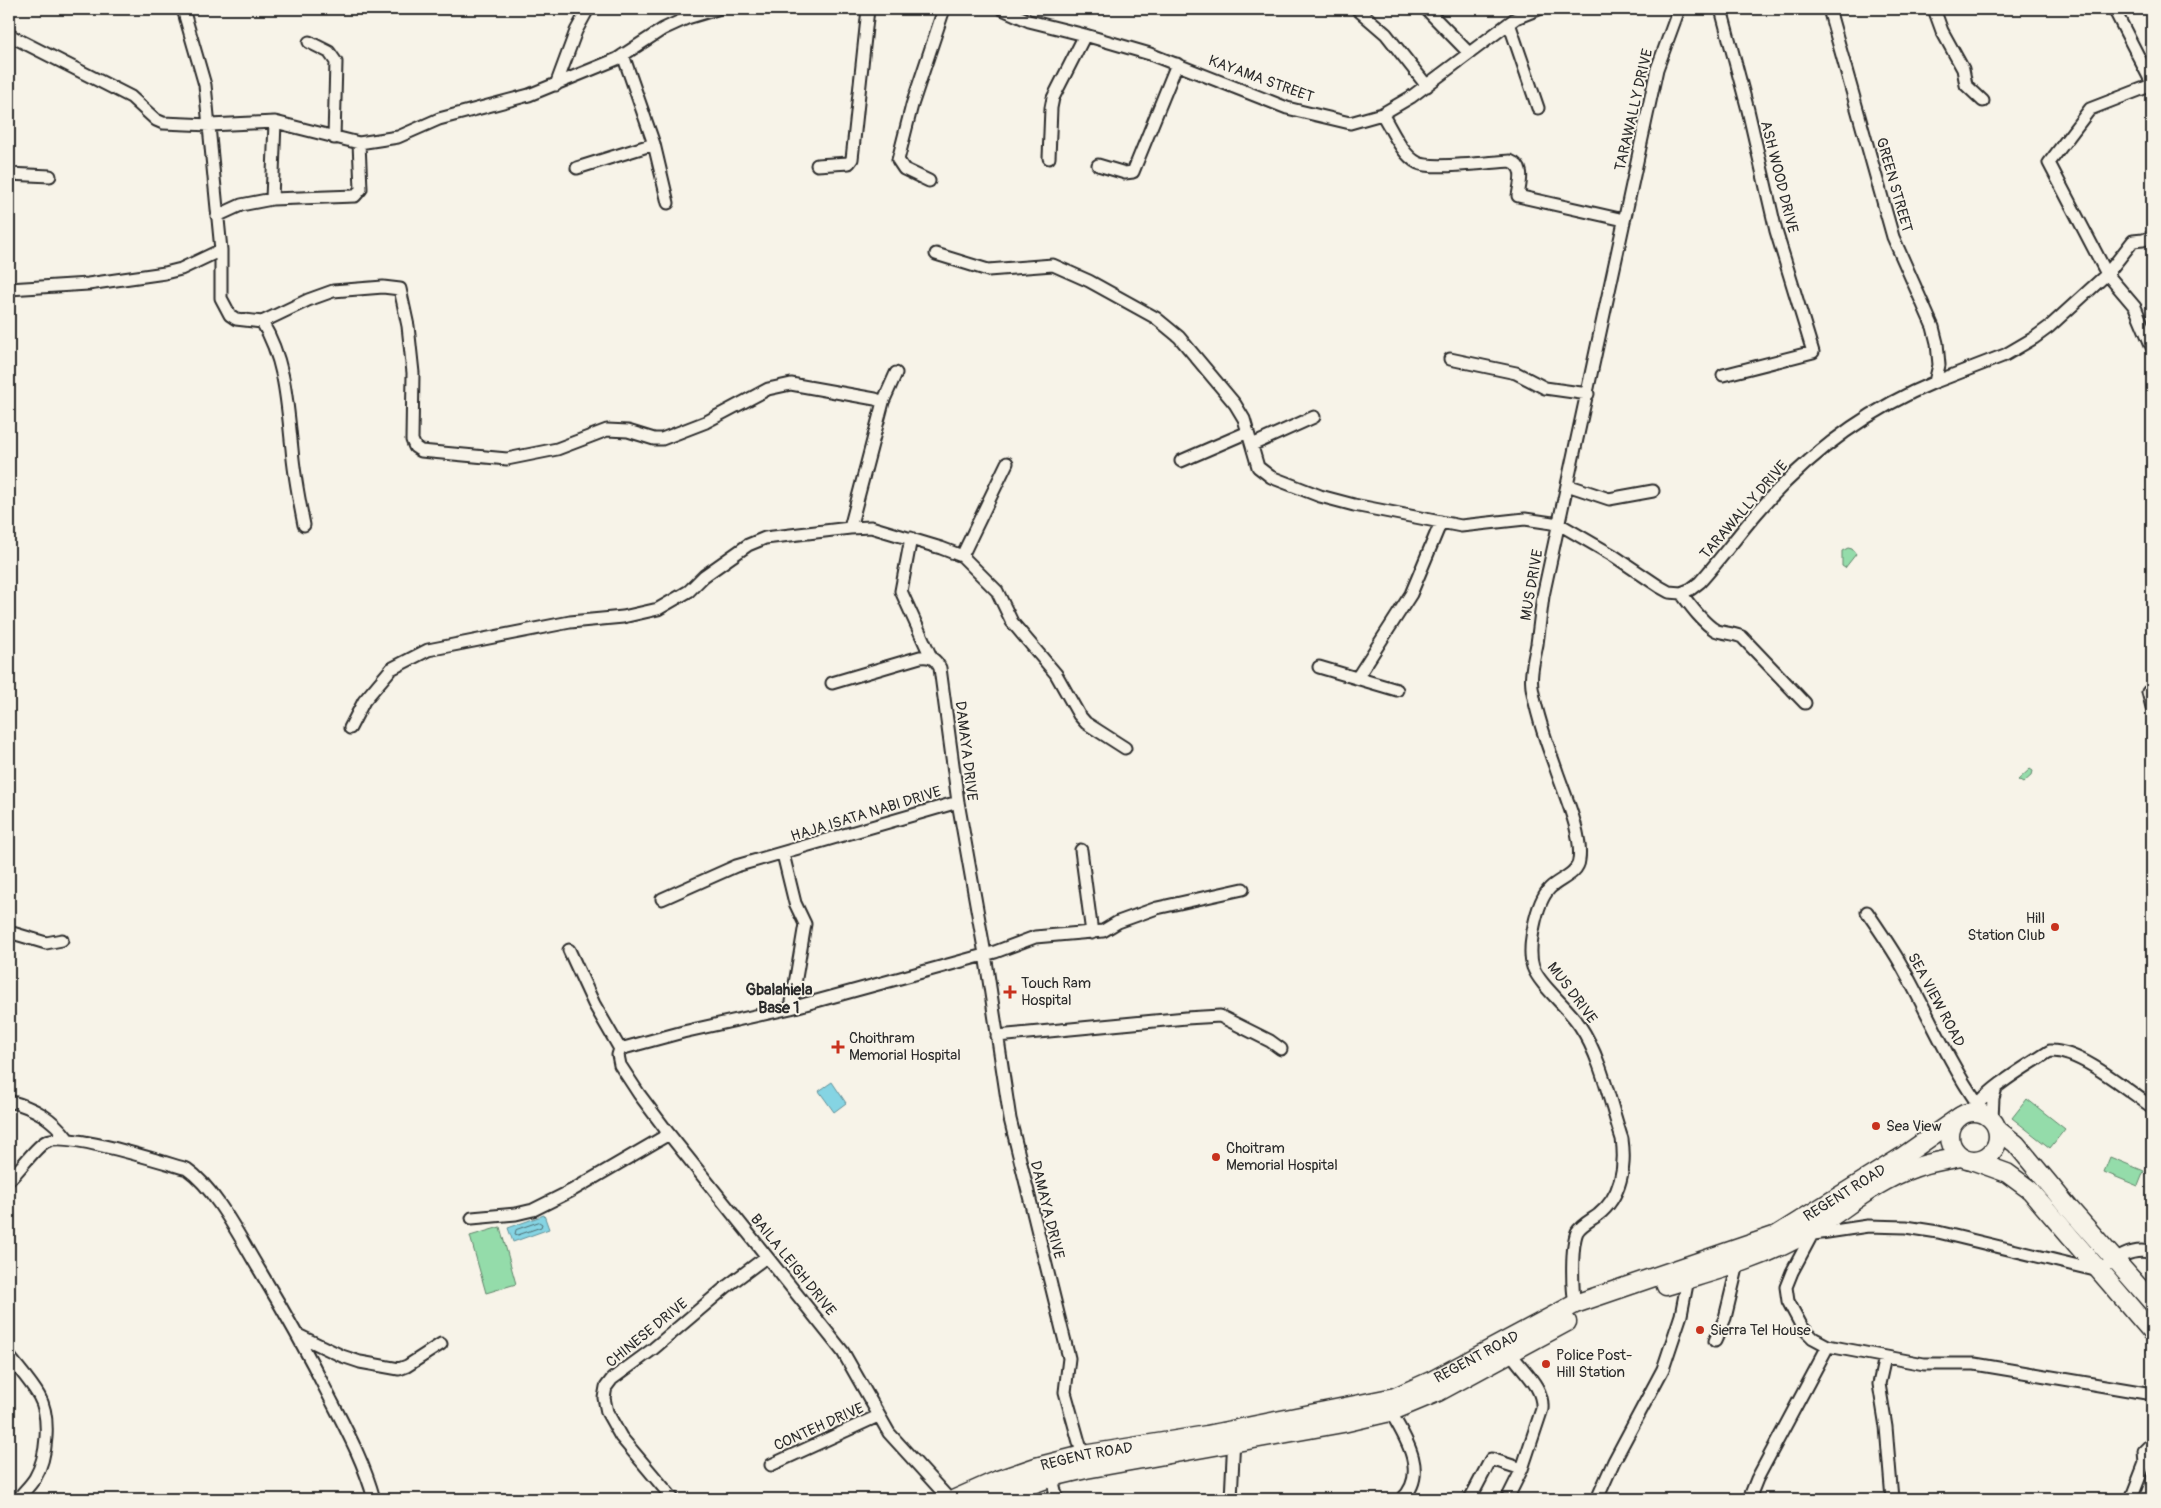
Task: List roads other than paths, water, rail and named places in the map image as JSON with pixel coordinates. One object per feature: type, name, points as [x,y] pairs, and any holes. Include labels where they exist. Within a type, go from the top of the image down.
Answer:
[{"type":"main road","name":"REGENT ROAD","points":[[956,1499],[998,1480],[1084,1462],[1141,1461],[1234,1436],[1343,1423],[1387,1406],[1438,1392],[1575,1304],[1764,1240],[1795,1225],[1816,1224],[1902,1157],[1970,1111]]},
{"type":"main road","points":[[2152,1302],[2016,1144],[1982,1113],[1970,1111],[1950,1132],[1952,1146],[1968,1159],[2008,1173],[2020,1181],[2056,1219],[2152,1332]]},
{"type":"main road","points":[[1968,1159],[1988,1155],[1994,1148],[1998,1139],[1995,1124]]},
{"type":"main road","name":"REGENT ROAD","points":[[1507,1347],[1580,1316],[1738,1264],[1780,1247],[1879,1184],[1897,1175],[1928,1164],[1968,1159]]},
{"type":"main road","name":"REGENT ROAD","points":[[990,1499],[1050,1470]]},
{"type":"street","points":[[183,9],[205,85],[210,125],[216,216],[221,250],[222,298],[225,308],[236,319],[262,322],[308,300],[333,291],[374,288],[400,289],[408,326],[413,373],[412,440],[415,447],[431,453],[507,459],[520,458],[556,449],[607,430],[628,431],[643,437],[662,439],[706,422],[768,389],[791,384],[875,398],[884,402]]},
{"type":"street","points":[[556,84],[576,32],[588,9]]},
{"type":"street","points":[[9,35],[131,98],[163,124],[210,125],[275,122],[359,143],[398,137],[440,119],[529,95],[623,55],[663,29],[687,18],[718,9]]},
{"type":"street","points":[[816,165],[849,163],[852,159],[868,9]]},
{"type":"street","points":[[929,181],[904,168],[898,160],[912,105],[944,9]]},
{"type":"street","name":"KAYAMA STREET","points":[[1002,9],[1029,22],[1085,35],[1176,64],[1287,108],[1350,123],[1382,114],[1427,86],[1469,52],[1516,19],[1539,9]]},
{"type":"street","points":[[1357,9],[1386,34],[1427,86]]},
{"type":"street","points":[[1426,9],[1469,52]]},
{"type":"street","name":"TARAWALLY DRIVE","points":[[1559,524],[1657,69],[1679,9]]},
{"type":"street","name":"ASH WOOD DRIVE","points":[[1721,9],[1776,232],[1813,352],[1723,375]]},
{"type":"street","name":"GREEN STREET","points":[[1829,9],[1893,237],[1928,314],[1937,344],[1939,365],[1935,382]]},
{"type":"street","points":[[1934,9],[1942,31],[1963,69],[1966,85],[1983,101]]},
{"type":"street","points":[[2114,9],[2152,84],[2090,109],[2082,117],[2049,163],[2107,274],[2135,307],[2152,347]]},
{"type":"street","points":[[1516,19],[1538,108]]},
{"type":"street","points":[[1049,158],[1053,98],[1085,35]]},
{"type":"street","points":[[309,42],[329,52],[336,62],[334,138]]},
{"type":"street","points":[[623,55],[654,144],[668,203]]},
{"type":"street","points":[[1098,165],[1125,173],[1133,172],[1176,64]]},
{"type":"street","points":[[1382,114],[1406,152],[1417,163],[1440,167],[1510,161],[1517,163],[1522,176],[1518,196],[1624,220]]},
{"type":"street","points":[[272,199],[275,122]]},
{"type":"street","points":[[216,216],[241,205],[272,199],[355,196],[361,189],[359,143]]},
{"type":"street","points":[[577,168],[654,144]]},
{"type":"street","points":[[9,174],[50,176]]},
{"type":"street","name":"TARAWALLY DRIVE","points":[[1680,593],[1691,589],[1700,582],[1756,514],[1803,465],[1841,434],[1891,404],[1935,382],[2005,356],[2034,338],[2049,327],[2107,274],[2133,241],[2152,237]]},
{"type":"street","points":[[9,290],[88,284],[181,270],[221,250]]},
{"type":"street","points":[[936,254],[988,270],[1053,265],[1089,281],[1156,318],[1179,337],[1221,387],[1244,419],[1258,467],[1263,473],[1320,496],[1461,526],[1525,519],[1559,524],[1614,556],[1660,587],[1669,592],[1680,593],[1694,610],[1716,631],[1734,633],[1742,637],[1805,703]]},
{"type":"street","points":[[262,322],[269,334],[284,374],[292,449],[304,525]]},
{"type":"street","points":[[1450,359],[1516,374],[1544,388],[1588,394]]},
{"type":"street","points":[[850,528],[884,402],[896,372]]},
{"type":"street","points":[[1252,445],[1314,417]]},
{"type":"street","points":[[1181,461],[1248,432]]},
{"type":"street","points":[[962,556],[1007,463]]},
{"type":"street","points":[[1567,485],[1609,499],[1653,491]]},
{"type":"street","points":[[1357,678],[1408,601],[1441,522]]},
{"type":"street","name":"MUS DRIVE","points":[[1559,524],[1543,596],[1532,669],[1532,690],[1546,739],[1572,815],[1580,858],[1578,866],[1572,873],[1551,887],[1544,896],[1537,918],[1531,952],[1533,967],[1540,979],[1569,1010],[1584,1032],[1595,1056],[1622,1139],[1623,1150],[1619,1185],[1611,1203],[1581,1226],[1577,1232],[1573,1272],[1575,1304]]},
{"type":"street","points":[[350,728],[364,701],[391,669],[428,650],[570,622],[623,617],[658,609],[688,590],[752,543],[765,538],[850,528],[871,528],[910,538],[962,556],[997,591],[1012,622],[1056,674],[1079,715],[1086,723],[1125,748]]},
{"type":"street","name":"DAMAYA DRIVE","points":[[910,538],[901,591],[931,657],[937,661],[940,668],[958,802],[985,954],[1010,1119],[1069,1358],[1065,1392],[1084,1462]]},
{"type":"street","points":[[832,684],[920,657],[931,657]]},
{"type":"street","points":[[1319,668],[1397,690]]},
{"type":"street","points":[[2148,692],[2152,707]]},
{"type":"street","name":"HAJA ISATA NABI DRIVE","points":[[662,899],[736,866],[958,802]]},
{"type":"street","points":[[1081,850],[1092,933]]},
{"type":"street","name":"HAJA ISATA NABI DRIVE","points":[[782,854],[795,903],[805,924],[791,1008]]},
{"type":"street","points":[[620,1049],[675,1034],[791,1008],[985,954],[1035,937],[1103,931],[1118,922],[1157,908],[1243,889]]},
{"type":"street","name":"SEA VIEW ROAD","points":[[1867,912],[1900,962],[1960,1078],[1970,1111]]},
{"type":"street","points":[[9,932],[46,943],[62,940]]},
{"type":"street","name":"BAILA LEIGH DRIVE","points":[[569,950],[594,1004],[620,1049],[618,1055],[620,1065],[669,1134],[843,1352],[889,1433],[949,1499]]},
{"type":"street","points":[[997,1036],[1220,1016],[1270,1040],[1281,1048]]},
{"type":"street","points":[[1970,1111],[1996,1088],[2050,1051],[2060,1050],[2082,1059],[2152,1107]]},
{"type":"street","points":[[1995,1124],[1992,1098],[1996,1088]]},
{"type":"street","points":[[9,1101],[24,1105],[46,1115],[68,1139]]},
{"type":"street","points":[[472,1218],[516,1214],[533,1210],[571,1191],[669,1134]]},
{"type":"street","points":[[9,1180],[46,1141],[68,1139],[187,1169],[197,1176],[241,1239],[298,1335],[359,1454],[374,1499]]},
{"type":"street","points":[[2152,1252],[2139,1251],[2114,1260],[2099,1271],[1938,1232],[1906,1227],[1816,1224],[1786,1287],[1788,1301],[1802,1327],[1813,1338],[1828,1346],[1924,1364],[1975,1364],[2152,1394]]},
{"type":"street","name":"CHINESE DRIVE","points":[[673,1499],[621,1437],[607,1412],[604,1398],[606,1387],[612,1379],[653,1349],[726,1287],[766,1257]]},
{"type":"street","points":[[1715,1341],[1725,1318],[1738,1264]]},
{"type":"street","points":[[1597,1499],[1614,1461],[1663,1369],[1681,1315],[1688,1279]]},
{"type":"street","points":[[298,1335],[351,1359],[400,1368],[407,1366],[441,1344]]},
{"type":"street","points":[[1749,1499],[1757,1479],[1828,1346]]},
{"type":"street","points":[[1507,1347],[1536,1386],[1542,1399],[1542,1409],[1522,1469],[1507,1499]]},
{"type":"street","points":[[9,1356],[39,1396],[46,1421],[45,1447],[36,1476],[18,1499]]},
{"type":"street","points":[[1885,1357],[1879,1384],[1886,1426],[1892,1499]]},
{"type":"street","points":[[1387,1406],[1410,1448],[1414,1463],[1412,1486],[1408,1494],[1402,1499]]},
{"type":"street","name":"CONTEH DRIVE","points":[[772,1465],[878,1416]]},
{"type":"street","points":[[1231,1499],[1234,1436]]},
{"type":"street","points":[[2132,1499],[2145,1463],[2144,1451],[2152,1443]]},
{"type":"street","points":[[1470,1499],[1491,1459],[1522,1469]]},
{"type":"street","points":[[1050,1470],[1057,1499]]},
{"type":"water","points":[[832,1082],[846,1103],[834,1112],[819,1091]]},
{"type":"water","points":[[544,1215],[549,1229],[513,1242],[508,1228]]},
{"type":"place","name":"Hill Station Club","points":[[2055,927]]},
{"type":"place","name":"Touch Ram Hospital","points":[[1010,992]]},
{"type":"place","name":"Choithram Memorial Hospital","points":[[838,1047]]},
{"type":"place","name":"Sea View","points":[[1876,1126]]},
{"type":"place","name":"Choitram Memorial Hospital","points":[[1216,1157]]},
{"type":"place","name":"Sierra Tel House","points":[[1700,1330]]},
{"type":"place","name":"Police Post- Hill Station","points":[[1546,1364]]},
{"type":"district","name":"Gbalahiela Base 1","points":[[779,999]]}]
